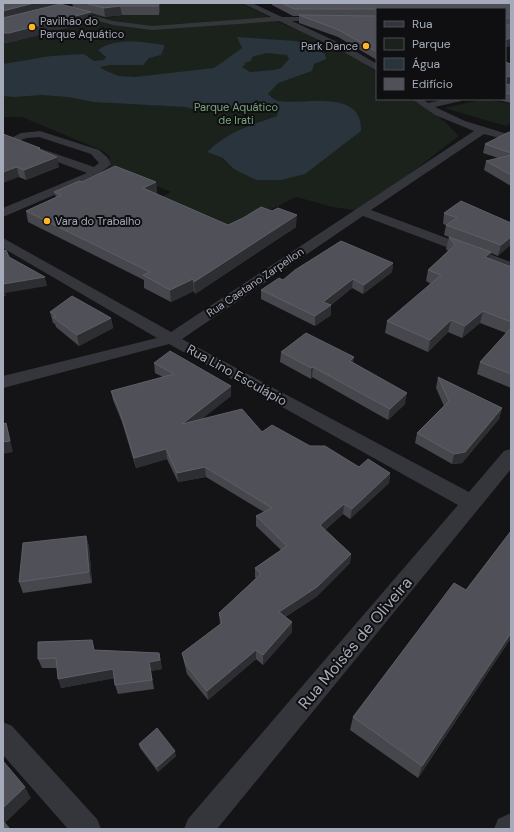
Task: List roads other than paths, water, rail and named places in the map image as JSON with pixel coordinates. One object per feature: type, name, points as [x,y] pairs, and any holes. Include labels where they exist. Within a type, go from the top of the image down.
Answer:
[{"type":"street","points":[[246,3],[345,49],[376,67]]},
{"type":"street","points":[[76,5],[61,8],[113,24],[152,28],[280,19],[331,19]]},
{"type":"street","points":[[418,100],[438,114],[511,138]]},
{"type":"street","points":[[426,106],[453,100]]},
{"type":"street","name":"Rua Caetano Zarpellon","points":[[3,382],[171,339],[483,130]]},
{"type":"street","points":[[3,212],[96,172],[105,164],[103,159],[95,152],[40,134],[25,135],[8,139]]},
{"type":"street","points":[[8,139],[96,172]]},
{"type":"street","points":[[361,211],[511,267]]},
{"type":"street","name":"Rua Lino Esculápio","points":[[3,242],[171,339],[472,503]]},
{"type":"street","name":"Rua Moisés de Oliveira","points":[[198,829],[511,456]]},
{"type":"street","points":[[3,735],[87,829]]},
{"type":"water","points":[[237,37],[296,41],[309,44],[325,54],[326,59],[314,64],[312,71],[278,83],[268,94],[278,101],[330,101],[343,104],[353,109],[359,118],[361,131],[305,174],[281,180],[256,180],[234,169],[223,158],[207,152],[223,139],[232,134],[277,116],[278,111],[266,106],[246,106],[202,112],[186,107],[94,102],[68,97],[42,95],[14,97],[3,96],[3,64],[51,56],[84,54],[94,61],[104,60],[106,57],[98,50],[113,43],[121,42],[139,42],[164,45],[161,55],[149,58],[143,65],[110,65],[100,67],[119,76],[135,77],[214,68],[242,48]],"holes":[[[266,53],[287,55],[289,59],[281,68],[274,70],[250,72],[242,67],[245,65],[244,63],[251,61],[252,57]]]},
{"type":"place","name":"Pavilhão do Parque Aquático","points":[[32,27]]},
{"type":"place","name":"Park Dance","points":[[366,46]]},
{"type":"place","name":"Vara do Trabalho","points":[[47,221]]},
{"type":"park label","name":"Parque Aquático de Irati","points":[[236,113]]}]
